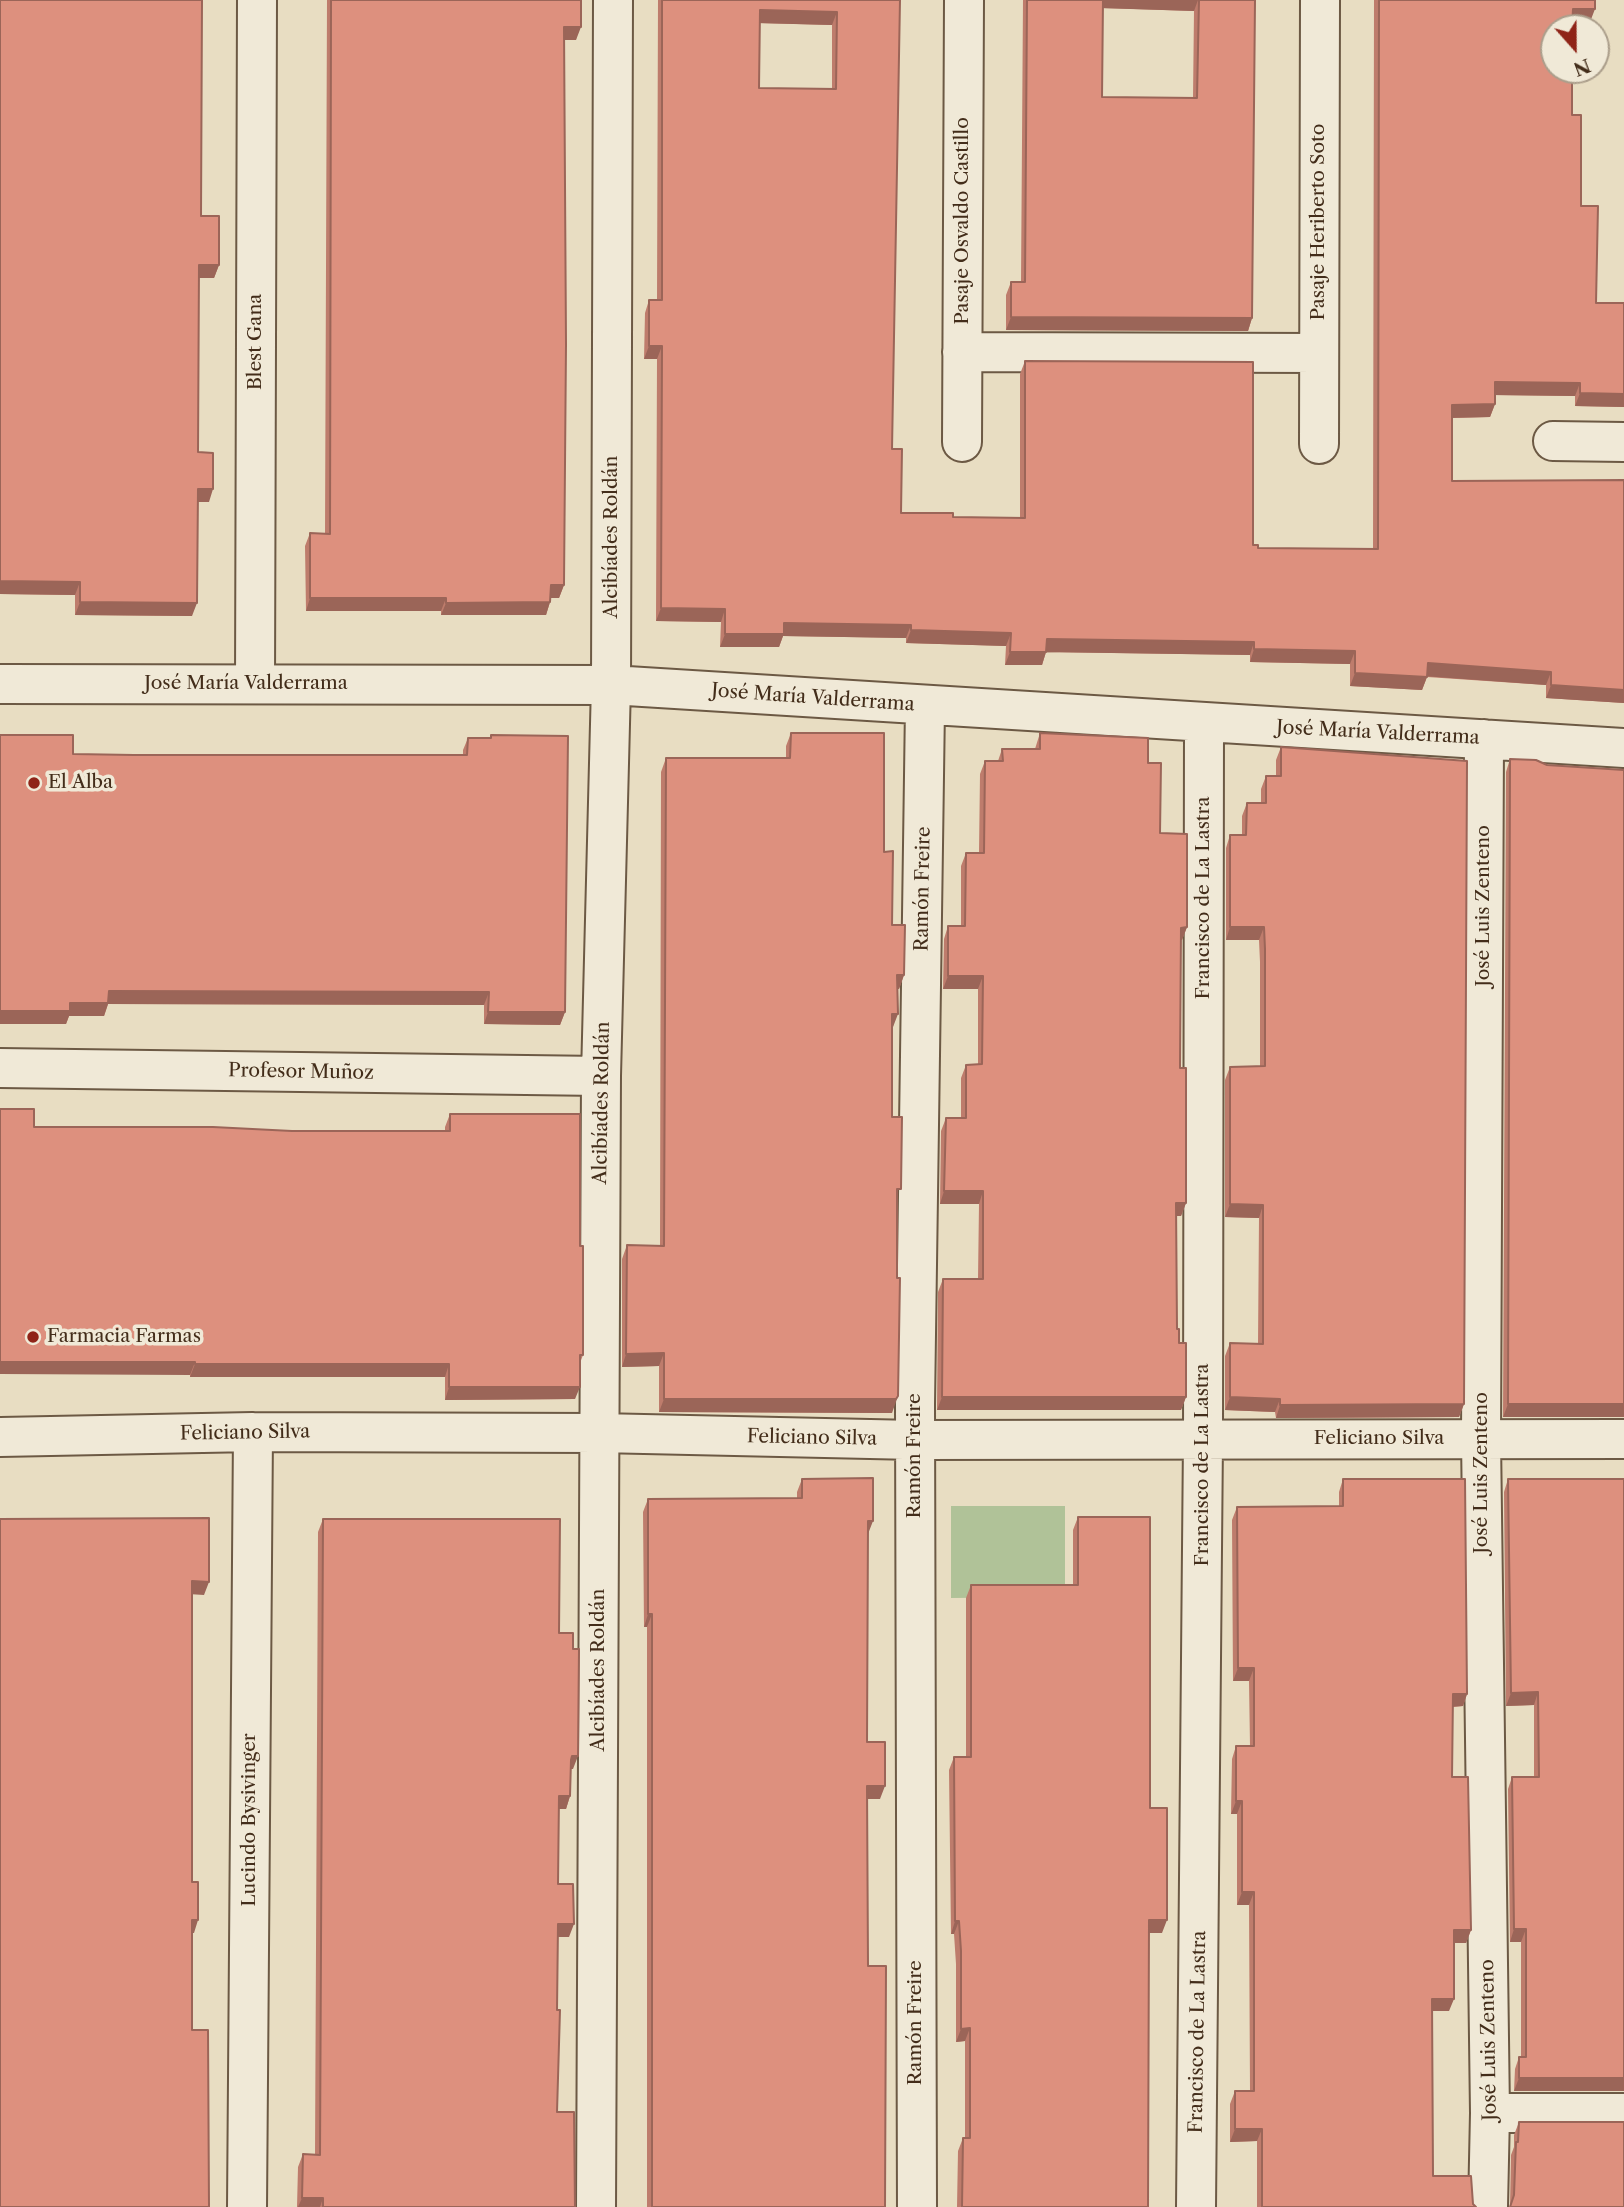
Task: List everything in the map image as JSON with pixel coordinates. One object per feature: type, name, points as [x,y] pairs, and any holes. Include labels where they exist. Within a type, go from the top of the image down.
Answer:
[{"type":"street","name":"Blest Gana","points":[[255,684],[257,0]]},
{"type":"street","name":"Alcibíades Roldán","points":[[596,2207],[601,1076],[611,685],[613,0]]},
{"type":"street","name":"Pasaje Osvaldo Castillo","points":[[962,442],[964,0]]},
{"type":"street","name":"Pasaje Heriberto Soto","points":[[1319,443],[1320,0]]},
{"type":"street","points":[[962,352],[1319,353]]},
{"type":"street","points":[[1553,441],[1624,442]]},
{"type":"street","name":"José María Valderrama","points":[[0,684],[611,685],[1624,748]]},
{"type":"street","name":"Ramón Freire","points":[[917,2207],[915,1440],[925,706]]},
{"type":"street","name":"Francisco de La Lastra","points":[[1196,2207],[1203,1439],[1204,723]]},
{"type":"street","name":"José Luis Zenteno","points":[[1484,739],[1482,1439],[1490,2113],[1488,2207]]},
{"type":"street","name":"Profesor Muñoz","points":[[0,1068],[601,1076]]},
{"type":"street","name":"Feliciano Silva","points":[[0,1437],[253,1432],[599,1433],[915,1440],[1624,1438]]},
{"type":"street","name":"Lucindo Bysivinger","points":[[247,2207],[253,1432]]},
{"type":"street","points":[[1490,2113],[1624,2113]]},
{"type":"green space","points":[[951,1506],[1065,1506],[1065,1597],[951,1598]]},
{"type":"building","points":[[0,0],[202,0],[201,216],[219,216],[219,265],[199,265],[198,452],[213,453],[213,489],[198,489],[197,603],[80,602],[80,582],[0,581]]},
{"type":"building","points":[[331,0],[581,0],[581,27],[564,27],[564,585],[551,585],[550,602],[446,603],[446,598],[310,598],[310,533],[330,534]]},
{"type":"building","points":[[662,0],[900,0],[892,449],[902,449],[901,513],[1025,518],[1025,361],[1253,362],[1253,545],[1258,545],[1258,548],[1378,549],[1379,0],[1595,0],[1595,9],[1573,9],[1573,14],[1540,14],[1540,84],[1572,84],[1572,115],[1581,115],[1581,206],[1598,206],[1596,303],[1624,303],[1624,394],[1580,393],[1580,383],[1495,382],[1495,404],[1452,405],[1452,481],[1624,480],[1624,690],[1551,685],[1551,672],[1428,663],[1427,677],[1355,673],[1355,651],[1254,649],[1254,642],[1047,639],[1046,652],[1010,652],[1011,633],[911,630],[911,625],[784,623],[784,634],[725,634],[725,609],[661,608],[662,346],[649,346],[649,300],[662,300]],"holes":[[[760,10],[837,12],[836,89],[759,88]]]},
{"type":"building","points":[[1027,0],[1103,0],[1102,97],[1197,98],[1199,0],[1255,0],[1252,318],[1011,317],[1011,282],[1025,282]]},
{"type":"building","points":[[791,733],[884,733],[884,852],[893,851],[892,925],[905,925],[904,975],[897,975],[898,1014],[892,1014],[892,1117],[902,1117],[901,1189],[897,1189],[897,1278],[900,1278],[898,1396],[896,1399],[664,1399],[664,1353],[626,1354],[627,1245],[664,1246],[666,758],[790,758]]},
{"type":"building","points":[[1040,733],[1148,738],[1148,763],[1161,763],[1160,833],[1187,834],[1187,927],[1181,928],[1180,1064],[1180,1068],[1186,1068],[1186,1203],[1176,1203],[1177,1329],[1179,1343],[1186,1343],[1186,1397],[942,1397],[943,1279],[983,1279],[983,1191],[944,1191],[946,1118],[966,1118],[966,1065],[982,1064],[983,976],[948,976],[948,926],[965,926],[966,853],[984,853],[985,761],[1003,761],[1002,749],[1040,749]]},
{"type":"building","points":[[0,735],[73,735],[73,754],[134,755],[467,755],[468,738],[491,738],[491,735],[568,736],[565,1012],[488,1012],[489,992],[109,991],[108,1003],[70,1003],[70,1011],[0,1011]]},
{"type":"building","points":[[1281,747],[1467,761],[1464,1404],[1280,1405],[1280,1399],[1230,1397],[1230,1343],[1263,1344],[1263,1205],[1230,1204],[1230,1067],[1265,1066],[1265,949],[1264,927],[1230,927],[1230,835],[1246,835],[1247,803],[1266,803],[1266,776],[1281,776]]},
{"type":"building","points":[[1510,759],[1536,760],[1547,765],[1624,770],[1624,1404],[1508,1404]]},
{"type":"building","points":[[0,1109],[34,1109],[34,1127],[213,1127],[292,1131],[450,1131],[450,1114],[580,1114],[583,1355],[580,1355],[580,1387],[449,1387],[449,1364],[0,1362]]},
{"type":"building","points":[[873,1478],[873,1521],[868,1521],[867,1742],[885,1742],[885,1786],[867,1786],[868,1966],[886,1966],[885,2207],[652,2207],[652,1614],[648,1614],[648,1499],[802,1498],[802,1479]]},
{"type":"building","points":[[1343,1479],[1465,1479],[1467,1694],[1453,1694],[1452,1777],[1468,1777],[1471,1930],[1454,1930],[1454,1999],[1432,1999],[1433,2176],[1471,2176],[1473,2204],[1476,2207],[1262,2207],[1262,2129],[1235,2129],[1235,2091],[1254,2091],[1254,1892],[1242,1892],[1242,1801],[1236,1801],[1236,1746],[1254,1746],[1254,1668],[1238,1668],[1237,1507],[1343,1506]]},
{"type":"building","points":[[1508,1479],[1624,1479],[1624,2078],[1519,2078],[1519,2057],[1526,2057],[1526,1929],[1514,1929],[1512,1777],[1539,1777],[1538,1692],[1511,1693]]},
{"type":"building","points":[[1078,1517],[1150,1517],[1150,1808],[1167,1808],[1167,1920],[1149,1920],[1148,2207],[962,2207],[963,2138],[970,2138],[970,2028],[961,2029],[961,1951],[959,1921],[955,1921],[954,1757],[971,1757],[971,1585],[1078,1585]]},
{"type":"building","points":[[209,1518],[209,1582],[192,1581],[192,1882],[198,1882],[198,1920],[192,1920],[192,2030],[208,2030],[209,2207],[0,2207],[0,1519]]},
{"type":"building","points":[[323,1519],[560,1519],[559,1633],[573,1633],[573,1649],[579,1649],[578,1756],[572,1756],[571,1760],[570,1796],[559,1796],[558,1884],[573,1884],[574,1924],[558,1924],[557,2010],[560,2010],[557,2112],[574,2112],[575,2207],[323,2207],[323,2198],[302,2198],[303,2154],[320,2155]]},
{"type":"building","points":[[1519,2122],[1624,2122],[1624,2207],[1510,2207],[1514,2195]]},
{"type":"place","name":"El Alba","points":[[34,783]]},
{"type":"place","name":"Farmacia Farmas","points":[[33,1337]]}]
